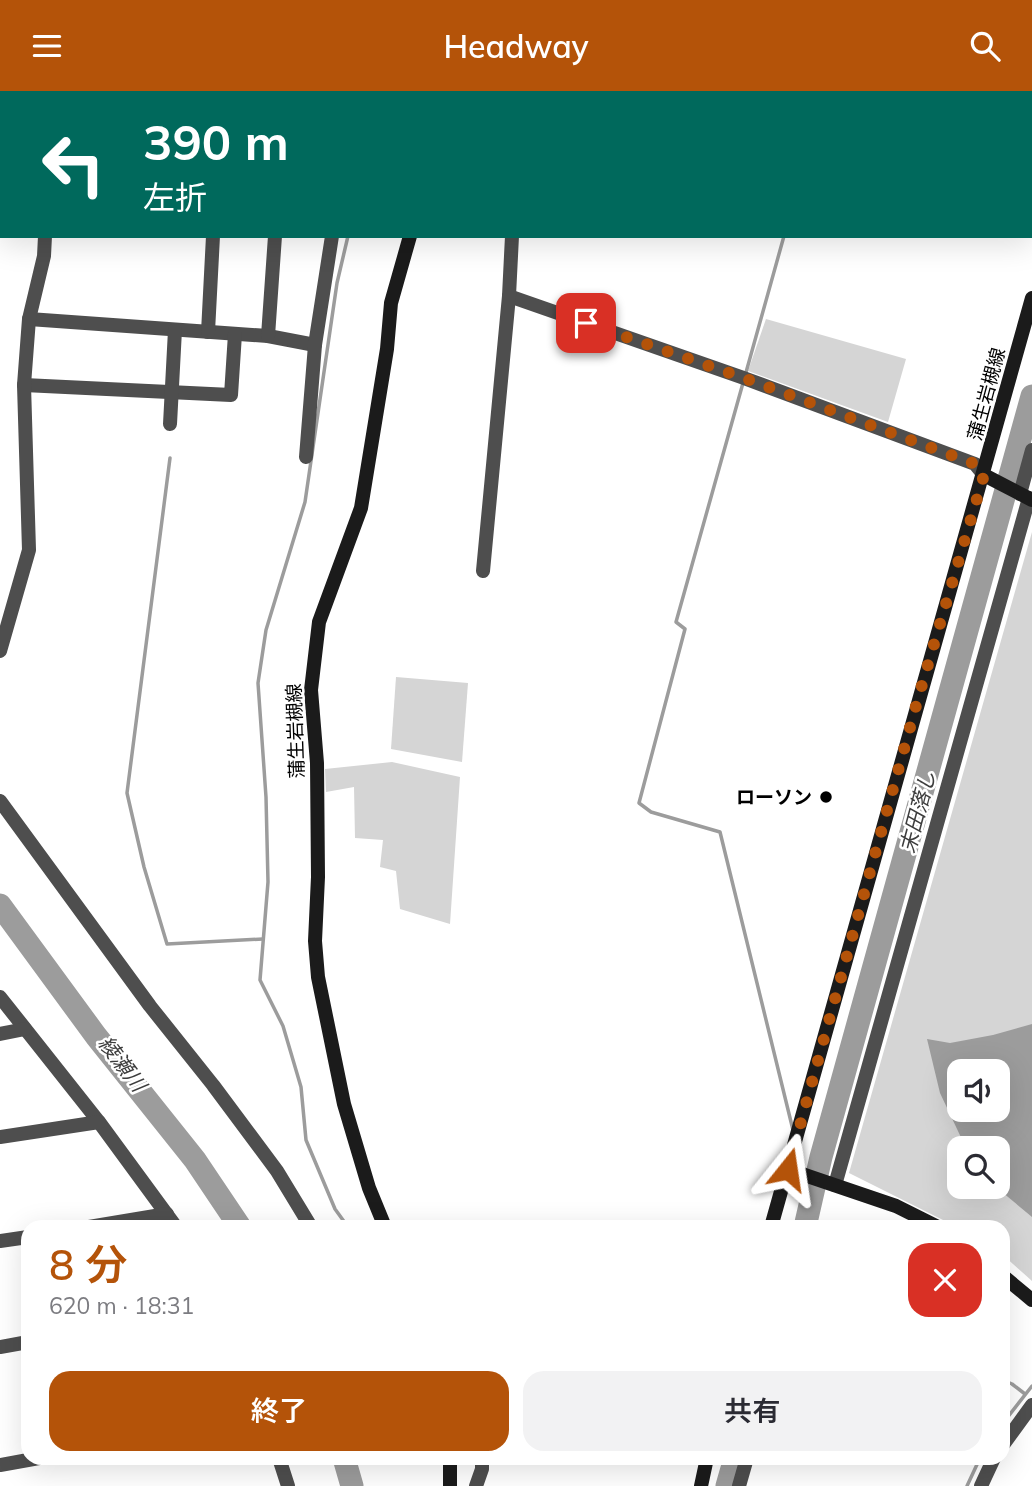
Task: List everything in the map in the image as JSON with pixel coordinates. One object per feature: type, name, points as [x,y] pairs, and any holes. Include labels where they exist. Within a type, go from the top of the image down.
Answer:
[{"type":"main road","name":"蒲生岩槻線","points":[[382,1220],[369,1188],[344,1104],[318,977],[315,941],[318,877],[317,763],[311,690],[319,622],[361,508],[387,349],[391,303],[409,238]]},
{"type":"main road","name":"蒲生岩槻線","points":[[773,1220],[1032,298]]},
{"type":"main road","points":[[984,475],[1027,497]]},
{"type":"main road","points":[[788,1169],[896,1206],[924,1220]]},
{"type":"main road","points":[[1010,1282],[1032,1300]]},
{"type":"main road","points":[[450,1465],[450,1486]]},
{"type":"main road","points":[[701,1486],[706,1465]]},
{"type":"street","points":[[0,651],[29,550],[24,385],[29,319],[44,256],[45,238]]},
{"type":"street","points":[[208,332],[213,238]]},
{"type":"street","points":[[268,337],[275,238]]},
{"type":"street","points":[[306,457],[315,345],[332,238]]},
{"type":"street","points":[[483,571],[509,296],[512,238]]},
{"type":"street","points":[[509,296],[747,379],[975,464],[984,475]]},
{"type":"street","points":[[29,319],[235,334],[315,345]]},
{"type":"street","points":[[170,424],[175,330]]},
{"type":"street","points":[[24,385],[231,395],[235,334]]},
{"type":"street","points":[[835,1185],[1027,497],[1032,450]]},
{"type":"street","points":[[0,801],[150,1006],[277,1171],[307,1220]]},
{"type":"street","points":[[0,996],[99,1122],[171,1220]]},
{"type":"street","points":[[0,1034],[25,1029]]},
{"type":"street","points":[[0,1137],[99,1122]]},
{"type":"street","points":[[131,1220],[167,1214]]},
{"type":"street","points":[[0,1241],[21,1238]]},
{"type":"street","points":[[0,1347],[21,1343]]},
{"type":"street","points":[[1010,1435],[1032,1405]]},
{"type":"street","points":[[0,1465],[21,1461]]},
{"type":"street","points":[[281,1465],[288,1486]]},
{"type":"street","points":[[476,1486],[482,1465]]},
{"type":"street","points":[[739,1486],[745,1465]]},
{"type":"street","points":[[981,1486],[991,1465]]},
{"type":"shaded area","points":[[766,319],[906,359],[888,422],[748,371]]},
{"type":"shaded area","points":[[1032,532],[1032,1281],[1010,1261],[1010,1220],[943,1220],[849,1173]]},
{"type":"shaded area","points":[[396,677],[468,683],[462,762],[391,749]]},
{"type":"shaded area","points":[[392,762],[460,777],[450,924],[400,909],[396,871],[380,867],[383,840],[355,838],[354,787],[326,792],[325,769]]},
{"type":"shaded area","points":[[1032,1024],[1032,1217],[1010,1199],[1010,1136],[960,1136],[954,1122],[1010,1122],[1010,1059],[947,1059],[947,1108],[940,1093],[927,1039],[950,1043]]},
{"type":"waterway","points":[[343,1220],[335,1209],[306,1140],[301,1087],[283,1026],[260,980],[268,882],[266,797],[258,683],[266,630],[305,502],[337,283],[348,238]]},
{"type":"waterway","points":[[745,376],[783,238]]},
{"type":"waterway","points":[[743,383],[676,622],[685,629],[639,803],[651,812],[720,832],[793,1130]]},
{"type":"waterway","name":"末田落し","points":[[807,1220],[821,1157],[1032,396]]},
{"type":"waterway","points":[[170,458],[127,793],[144,867],[167,944],[263,939]]},
{"type":"waterway","points":[[1012,467],[1021,473]]},
{"type":"waterway","name":"綾瀬川","points":[[0,905],[96,1036],[195,1160],[235,1220]]},
{"type":"waterway","points":[[798,1151],[803,1171]]},
{"type":"waterway","points":[[805,1178],[811,1206]]},
{"type":"waterway","points":[[1010,1383],[1025,1394]]},
{"type":"waterway","points":[[1010,1414],[1032,1386]]},
{"type":"waterway","name":"綾瀬川","points":[[346,1465],[352,1486]]},
{"type":"waterway","name":"末田落し","points":[[727,1486],[733,1465]]},
{"type":"waterway","points":[[967,1486],[977,1465]]},
{"type":"place","name":"ローソン","points":[[826,797]]},
{"type":"route","points":[[586,323],[975,464],[984,475],[919,695],[788,1169]]}]
